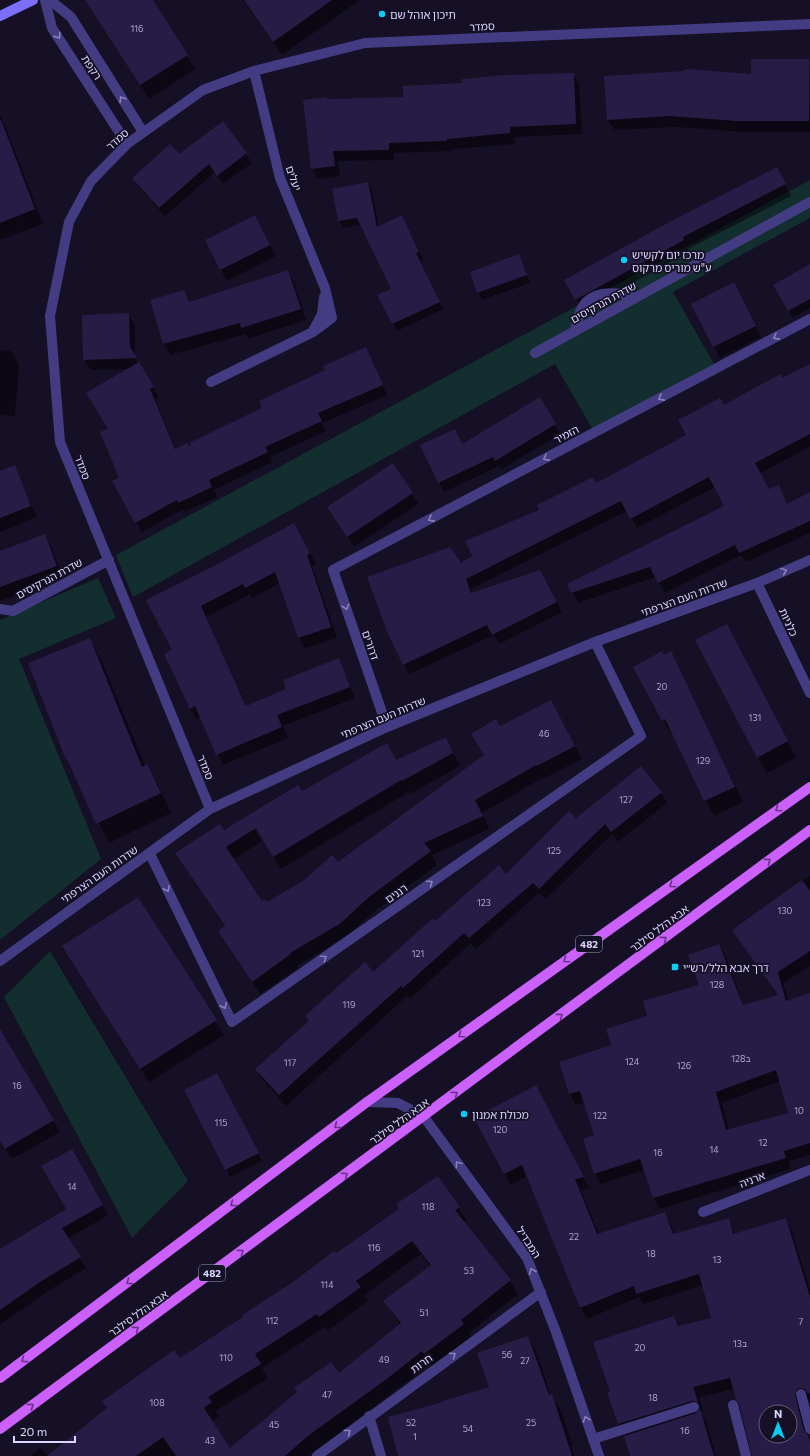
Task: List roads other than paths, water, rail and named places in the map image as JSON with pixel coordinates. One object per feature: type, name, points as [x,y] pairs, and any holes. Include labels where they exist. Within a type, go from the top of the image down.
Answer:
[{"type":"main road","name":"482","points":[[0,1378],[319,1140],[367,1102],[810,786]]},
{"type":"main road","name":"אבא הלל סילבר","points":[[0,1429],[424,1117],[810,830]]},
{"type":"street","points":[[0,16],[33,0]]},
{"type":"street","name":"רקפת","points":[[45,0],[52,28],[126,144]]},
{"type":"street","name":"רקפת","points":[[50,0],[71,17],[143,132]]},
{"type":"street","name":"סמדר","points":[[210,809],[60,442],[50,316],[69,222],[91,181],[126,144],[204,90],[254,71],[365,43],[810,24]]},
{"type":"street","name":"יעלים","points":[[211,382],[312,332],[332,318],[325,288],[280,178],[254,71]]},
{"type":"street","name":"שדרת הנרקיסים","points":[[535,353],[810,202]]},
{"type":"street","points":[[575,331],[578,317],[587,302],[606,293],[627,295],[634,298]]},
{"type":"street","name":"הזמיר","points":[[333,570],[810,319]]},
{"type":"street","name":"שדרת הנרקיסים","points":[[0,609],[13,611],[109,560]]},
{"type":"street","name":"שדרות העם הצרפתי","points":[[0,961],[56,919],[150,854],[210,809],[387,727],[595,642],[757,583],[810,560]]},
{"type":"street","name":"דרורים","points":[[333,570],[387,727]]},
{"type":"street","name":"כלניות","points":[[757,583],[810,694]]},
{"type":"street","name":"רננים","points":[[150,854],[232,1022],[641,736],[595,642]]},
{"type":"street","name":"המבדיל","points":[[367,1102],[398,1103],[424,1117],[527,1258],[541,1292],[599,1456]]},
{"type":"street","name":"ארניה","points":[[703,1212],[810,1170]]},
{"type":"street","name":"חרות","points":[[317,1456],[369,1416],[541,1292]]},
{"type":"street","points":[[801,1394],[810,1429]]},
{"type":"street","points":[[733,1405],[746,1456]]},
{"type":"street","points":[[593,1439],[694,1407]]},
{"type":"street","points":[[369,1416],[382,1456]]},
{"type":"place","name":"תיכון אוהל שם","points":[[382,14]]},
{"type":"place","name":"מרכז יום לקשיש ע\"ש מוריס מרקוס","points":[[624,260]]},
{"type":"place","name":"דרך אבא הלל/רש״י","points":[[675,967]]},
{"type":"place","name":"מכולת אמנון","points":[[464,1114]]}]
